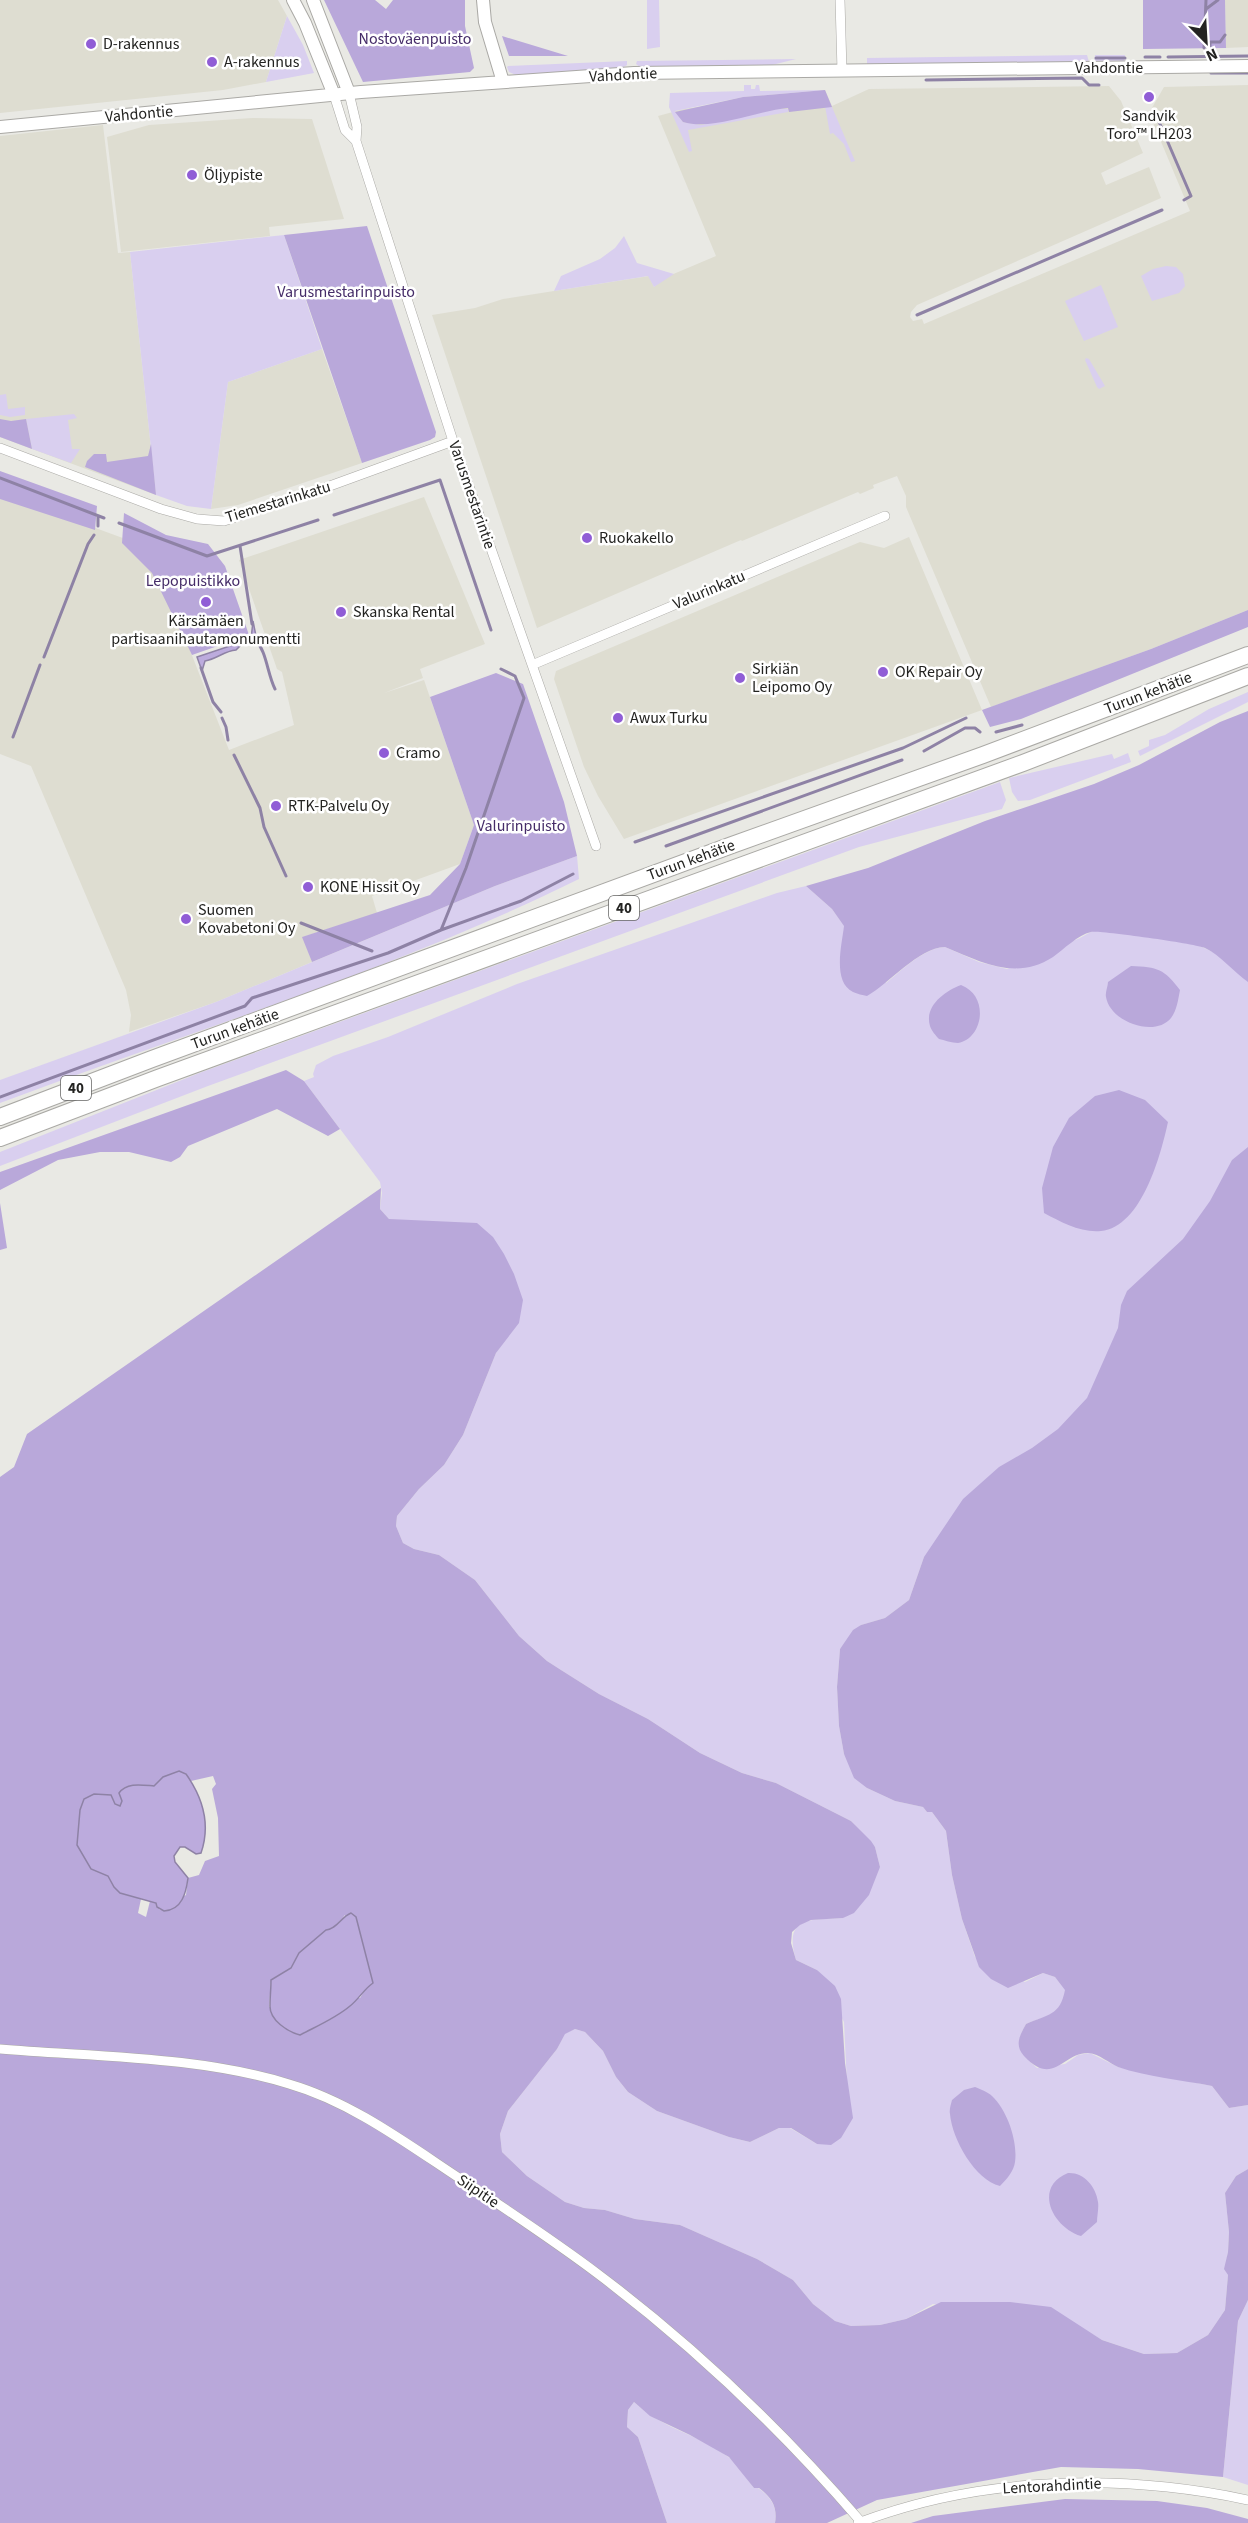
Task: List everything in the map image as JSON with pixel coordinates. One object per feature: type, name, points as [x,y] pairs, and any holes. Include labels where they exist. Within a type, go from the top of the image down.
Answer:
[{"type":"highway","name":"Turun kehätie","points":[[0,1117],[1248,655]]},
{"type":"highway","name":"Turun kehätie","points":[[0,1138],[158,1078],[1023,763],[1248,676]]},
{"type":"street","name":"Varusmestarintie","points":[[293,0],[309,31],[345,130],[356,141]]},
{"type":"street","name":"Varusmestarintie","points":[[313,0],[349,93],[357,127],[356,141],[453,441],[596,846]]},
{"type":"street","points":[[483,0],[485,22],[503,82]]},
{"type":"street","points":[[840,0],[842,71]]},
{"type":"street","name":"Vahdontie","points":[[0,127],[349,93],[634,74],[1248,66]]},
{"type":"street","name":"Tiemestarinkatu","points":[[0,448],[161,509],[197,519],[224,521],[305,495],[453,441]]},
{"type":"street","name":"Valurinkatu","points":[[532,665],[885,516]]},
{"type":"street","name":"Siipitie","points":[[0,2049],[195,2064],[242,2071],[292,2084],[344,2106],[416,2149],[598,2274],[703,2361],[788,2439],[861,2523]]},
{"type":"street","name":"Lentorahdintie","points":[[861,2523],[893,2511],[965,2495],[996,2489],[1056,2484],[1128,2482],[1208,2491],[1248,2500]]},
{"type":"shaded area","points":[[0,0],[278,0],[287,16],[266,82],[223,90],[0,113]]},
{"type":"shaded area","points":[[647,0],[659,0],[660,47],[647,49]]},
{"type":"shaded area","points":[[1225,0],[1248,0],[1248,47],[1226,48]]},
{"type":"shaded area","points":[[287,16],[303,45],[314,73],[266,82]]},
{"type":"shaded area","points":[[1087,55],[1089,62],[867,64],[867,58]]},
{"type":"shaded area","points":[[1095,55],[1125,55],[1124,61],[1094,62]]},
{"type":"shaded area","points":[[796,59],[772,65],[640,67],[636,64],[637,61]]},
{"type":"shaded area","points":[[627,61],[627,65],[622,68],[516,75],[509,72],[507,67],[508,66]]},
{"type":"shaded area","points":[[744,85],[751,85],[751,89],[755,89],[756,85],[759,85],[760,91],[825,90],[743,97],[675,111],[683,122],[701,125],[775,109],[788,109],[788,112],[688,130],[692,151],[689,152],[669,107],[670,93],[744,91]]},
{"type":"shaded area","points":[[1248,85],[1248,610],[1151,649],[991,707],[906,507],[906,496],[897,476],[873,485],[874,488],[860,494],[858,492],[741,540],[537,628],[432,315],[475,308],[503,299],[649,276],[654,287],[664,278],[716,256],[658,116],[684,109],[825,90],[832,106],[869,89],[1109,86],[1121,101],[1143,153],[1101,173],[1106,185],[1149,167],[1161,198],[917,305],[910,317],[913,321],[922,319],[924,324],[1190,211],[1149,113],[1164,87]]},
{"type":"shaded area","points":[[825,106],[832,107],[855,161],[851,162],[844,144],[833,133],[830,134]]},
{"type":"shaded area","points":[[252,118],[312,119],[344,219],[269,227],[270,236],[121,252],[107,137],[149,125]]},
{"type":"shaded area","points":[[103,125],[118,253],[130,252],[156,495],[0,437],[0,136]]},
{"type":"shaded area","points":[[284,235],[322,349],[228,382],[211,509],[187,506],[156,495],[130,252]]},
{"type":"shaded area","points":[[624,236],[637,263],[674,274],[654,287],[648,276],[554,291],[561,276],[600,259],[615,248]]},
{"type":"shaded area","points":[[1166,266],[1176,267],[1183,274],[1185,286],[1179,293],[1152,301],[1141,276],[1153,269]]},
{"type":"shaded area","points":[[1101,285],[1118,327],[1084,341],[1065,301]]},
{"type":"shaded area","points":[[322,349],[362,463],[238,505],[211,509],[228,382]]},
{"type":"shaded area","points":[[1086,358],[1089,359],[1105,386],[1099,389],[1097,387]]},
{"type":"shaded area","points":[[6,394],[8,409],[25,407],[25,415],[10,417],[0,415],[0,395]]},
{"type":"shaded area","points":[[74,414],[77,418],[68,420],[72,449],[80,449],[71,463],[32,449],[26,419]]},
{"type":"shaded area","points":[[0,493],[150,548],[229,750],[294,725],[282,672],[277,669],[239,560],[424,497],[485,644],[420,669],[423,678],[384,693],[424,680],[474,825],[460,864],[372,896],[377,913],[303,937],[312,962],[216,1002],[129,1032],[131,1015],[126,990],[31,766],[0,754]]},
{"type":"shaded area","points":[[909,537],[982,710],[624,839],[598,796],[584,767],[554,679],[556,671],[860,542],[884,548]]},
{"type":"shaded area","points":[[253,621],[257,641],[243,643],[236,650],[205,661],[202,671],[197,657],[251,639]]},
{"type":"shaded area","points":[[1248,692],[1248,702],[1140,756],[1138,751],[1149,746],[1149,740],[1165,735],[1209,709]]},
{"type":"shaded area","points":[[1128,753],[1131,762],[1030,800],[1018,801],[1012,792],[1009,778],[1112,754],[1114,759]]},
{"type":"shaded area","points":[[1000,782],[1006,800],[1002,809],[859,847],[208,1086],[0,1166],[0,1152],[202,1072]]},
{"type":"shaded area","points":[[577,856],[579,879],[437,943],[0,1103],[0,1080],[216,1002],[495,886]]},
{"type":"shaded area","points":[[806,886],[832,909],[886,983],[914,960],[937,948],[945,947],[979,962],[1007,969],[1099,928],[1134,916],[1248,968],[1248,1621],[924,1557],[909,1600],[885,1618],[861,1625],[840,1649],[837,1687],[839,1726],[844,1754],[867,1788],[895,1801],[923,1807],[927,1812],[932,1812],[946,1831],[952,1875],[962,1919],[975,1957],[1025,1982],[1043,1973],[1055,1977],[1066,1990],[1060,2006],[1052,2014],[1026,2024],[1019,2043],[1026,2057],[1037,2068],[1065,2064],[1078,2055],[1090,2053],[1118,2067],[1212,2086],[1229,2108],[1248,2105],[1248,2169],[1236,2176],[1225,2193],[1229,2232],[1225,2269],[1228,2275],[1225,2310],[1208,2335],[1177,2353],[1144,2354],[1102,2340],[1084,2329],[933,2304],[906,2319],[880,2325],[851,2326],[835,2321],[813,2304],[793,2280],[757,2259],[680,2225],[635,2219],[565,2202],[527,2176],[502,2152],[500,2134],[508,2111],[557,2049],[565,2033],[575,2029],[585,2032],[603,2051],[616,2077],[628,2092],[657,2111],[729,2137],[750,2142],[779,2128],[790,2128],[817,2144],[847,2084],[844,2022],[817,1970],[796,1960],[793,1935],[802,1923],[843,1918],[880,1867],[875,1847],[851,1821],[776,1783],[742,1773],[700,1753],[648,1719],[599,1694],[547,1661],[519,1636],[475,1580],[439,1555],[414,1549],[403,1543],[396,1526],[397,1516],[419,1489],[444,1465],[463,1435],[496,1353],[502,1344],[380,1209],[382,1193],[380,1182],[304,1081],[314,1077],[316,1065],[333,1056],[388,1037],[517,984],[777,893]]},
{"type":"shaded area","points":[[179,1771],[186,1774],[201,1802],[205,1822],[204,1842],[201,1853],[196,1854],[185,1847],[180,1847],[174,1856],[175,1862],[188,1878],[187,1884],[179,1904],[175,1908],[164,1911],[157,1907],[156,1903],[120,1893],[108,1876],[91,1869],[77,1845],[80,1810],[84,1799],[94,1794],[111,1795],[115,1804],[120,1806],[122,1801],[119,1793],[122,1789],[135,1785],[154,1786],[163,1777]]},
{"type":"shaded area","points":[[351,1913],[356,1917],[373,1983],[345,2010],[333,2018],[300,2035],[290,2031],[273,2016],[270,2002],[271,1980],[291,1968],[299,1953]]},
{"type":"shaded area","points":[[1248,2300],[1248,2485],[1223,2477],[1238,2321]]},
{"type":"shaded area","points":[[634,2402],[667,2425],[704,2442],[731,2459],[754,2488],[758,2488],[770,2499],[774,2507],[775,2523],[667,2523],[638,2437],[627,2427],[628,2410]]},
{"type":"green space","name":"Nostoväenpuisto","points":[[324,0],[375,0],[386,9],[393,0],[465,0],[465,26],[474,68],[470,72],[363,82]]},
{"type":"green space","points":[[1143,0],[1225,0],[1226,48],[1143,49]]},
{"type":"green space","points":[[502,36],[568,56],[509,56]]},
{"type":"green space","points":[[825,90],[832,107],[789,112],[788,108],[708,124],[683,122],[675,112],[743,97]]},
{"type":"green space","name":"Varusmestarinpuisto","points":[[367,226],[436,432],[435,437],[430,440],[362,463],[284,235]]},
{"type":"green space","points":[[0,419],[11,421],[26,419],[32,449],[0,437]]},
{"type":"green space","points":[[151,444],[156,495],[85,467],[94,454],[106,454],[107,462],[148,456]]},
{"type":"green space","points":[[0,471],[97,506],[95,530],[0,499]]},
{"type":"green space","name":"Lepopuistikko","points":[[124,513],[166,535],[208,544],[225,566],[249,635],[192,655],[152,573],[122,543]]},
{"type":"green space","points":[[1248,610],[1248,627],[1021,719],[990,727],[982,710],[1151,649]]},
{"type":"green space","name":"Valurinpuisto","points":[[496,673],[523,684],[564,802],[577,856],[495,886],[312,962],[302,937],[430,895],[460,864],[474,825],[430,697]]},
{"type":"green space","points":[[1248,711],[1248,982],[1205,948],[1148,938],[1091,932],[1076,939],[1053,957],[1026,968],[999,967],[945,947],[925,953],[867,996],[855,993],[842,980],[840,952],[844,926],[832,909],[806,886],[868,868],[985,821],[1094,784],[1139,765],[1220,722]]},
{"type":"green space","points":[[1131,966],[1160,970],[1180,990],[1175,1012],[1164,1024],[1144,1027],[1134,1024],[1124,1020],[1109,1006],[1106,995],[1108,982]]},
{"type":"green space","points":[[961,985],[970,990],[976,998],[980,1017],[978,1026],[966,1040],[958,1043],[939,1039],[930,1026],[930,1012],[937,1000]]},
{"type":"green space","points":[[286,1070],[304,1081],[340,1129],[328,1136],[277,1109],[188,1146],[180,1157],[171,1162],[129,1152],[100,1152],[58,1160],[0,1190],[0,1172]]},
{"type":"green space","points":[[1119,1090],[1145,1100],[1168,1122],[1160,1152],[1147,1187],[1128,1217],[1115,1226],[1101,1231],[1079,1229],[1044,1213],[1042,1188],[1053,1147],[1069,1118],[1095,1096]]},
{"type":"green space","points":[[1248,1147],[1248,2105],[1229,2108],[1212,2086],[1129,2070],[1093,2054],[1080,2054],[1051,2069],[1043,2069],[1034,2065],[1024,2056],[1019,2044],[1026,2024],[1056,2010],[1063,1999],[1065,1990],[1055,1977],[1043,1973],[1008,1988],[991,1979],[979,1967],[962,1919],[952,1875],[946,1831],[932,1812],[927,1812],[923,1807],[895,1801],[867,1788],[854,1778],[844,1754],[839,1726],[837,1687],[840,1649],[853,1630],[861,1625],[885,1618],[909,1600],[924,1557],[963,1499],[999,1467],[1032,1448],[1058,1429],[1087,1398],[1118,1328],[1121,1305],[1127,1291],[1183,1239],[1210,1201],[1232,1160]]},
{"type":"green space","points":[[381,1188],[380,1209],[389,1219],[477,1223],[493,1237],[514,1274],[523,1300],[519,1323],[496,1353],[463,1435],[444,1465],[419,1489],[397,1516],[396,1526],[403,1543],[414,1549],[439,1555],[475,1580],[519,1636],[547,1661],[599,1694],[648,1719],[700,1753],[742,1773],[776,1783],[851,1821],[875,1847],[880,1867],[869,1895],[854,1913],[843,1918],[811,1920],[792,1932],[791,1943],[796,1960],[817,1970],[835,1986],[841,1999],[845,2063],[853,2118],[841,2138],[831,2145],[817,2144],[791,2128],[779,2128],[750,2142],[729,2137],[657,2111],[628,2092],[616,2077],[603,2051],[585,2032],[575,2029],[565,2034],[557,2049],[508,2111],[500,2134],[502,2152],[527,2176],[565,2202],[635,2219],[680,2225],[757,2259],[793,2280],[813,2304],[835,2321],[851,2326],[880,2325],[906,2319],[941,2302],[1010,2302],[1051,2307],[1102,2340],[1144,2354],[1177,2353],[1208,2335],[1225,2310],[1228,2275],[1224,2269],[1229,2232],[1225,2193],[1236,2176],[1248,2169],[1248,2300],[1238,2321],[1223,2477],[1138,2469],[1061,2467],[877,2500],[827,2523],[775,2523],[774,2507],[770,2499],[759,2488],[754,2488],[729,2457],[650,2416],[634,2402],[628,2410],[627,2427],[638,2437],[667,2523],[0,2523],[0,1477],[14,1467],[27,1434]],"holes":[[[179,1772],[186,1774],[191,1781],[213,1776],[216,1784],[212,1789],[218,1818],[219,1856],[205,1861],[199,1875],[188,1878],[186,1895],[160,1910],[156,1903],[150,1901],[146,1917],[138,1913],[141,1899],[122,1892],[114,1886],[108,1876],[94,1794],[111,1795],[115,1804],[121,1806],[132,1785],[154,1786],[163,1778]],[[345,1915],[366,1988],[360,1998],[269,2007],[271,1980],[291,1968],[299,1953],[336,1926]]]},
{"type":"green space","points":[[0,1203],[7,1248],[0,1250]]},
{"type":"green space","points":[[975,2087],[988,2093],[997,2102],[1007,2117],[1013,2136],[1014,2165],[1000,2186],[982,2176],[966,2157],[952,2124],[950,2111],[952,2100],[964,2090]]},
{"type":"green space","points":[[1068,2173],[1079,2175],[1088,2181],[1097,2196],[1097,2222],[1081,2236],[1062,2224],[1050,2206],[1051,2187],[1057,2179]]},
{"type":"green space","points":[[1065,2499],[1157,2501],[1207,2508],[1248,2519],[1248,2523],[911,2523],[933,2516]]},
{"type":"waterway","points":[[1204,48],[1206,0]]},
{"type":"waterway","points":[[1206,9],[1218,0]]},
{"type":"waterway","points":[[1210,47],[1210,42],[1220,42],[1225,35]]},
{"type":"waterway","points":[[1168,57],[1248,56]]},
{"type":"waterway","points":[[1145,57],[1160,57]]},
{"type":"waterway","points":[[1096,58],[1125,58]]},
{"type":"waterway","points":[[1211,73],[1248,73]]},
{"type":"waterway","points":[[926,80],[1082,78],[1089,85],[1099,85]]},
{"type":"waterway","points":[[1154,110],[1191,196],[1184,200]]},
{"type":"waterway","points":[[917,315],[1162,210]]},
{"type":"waterway","points":[[0,478],[104,518]]},
{"type":"waterway","points":[[334,515],[440,480],[491,630]]},
{"type":"waterway","points":[[98,516],[98,526]]},
{"type":"waterway","points":[[119,523],[207,556],[318,520]]},
{"type":"waterway","points":[[44,657],[88,544],[94,535]]},
{"type":"waterway","points":[[240,546],[252,624]]},
{"type":"waterway","points":[[255,639],[262,650],[275,689]]},
{"type":"waterway","points":[[13,737],[40,665]]},
{"type":"waterway","points":[[201,668],[213,702],[221,712]]},
{"type":"waterway","points":[[501,669],[515,676],[524,698],[466,868],[441,930],[521,901],[573,874]]},
{"type":"waterway","points":[[222,718],[228,740]]},
{"type":"waterway","points":[[635,842],[903,748],[966,718]]},
{"type":"waterway","points":[[996,732],[1022,725]]},
{"type":"waterway","points":[[924,751],[965,728],[975,728],[980,732]]},
{"type":"waterway","points":[[234,755],[260,808],[264,827],[286,876]]},
{"type":"waterway","points":[[666,846],[902,760]]},
{"type":"waterway","points":[[301,923],[372,951]]},
{"type":"waterway","points":[[0,1097],[245,1006],[252,998],[388,953],[441,930]]},
{"type":"place","name":"D-rakennus","points":[[91,44]]},
{"type":"place","name":"A-rakennus","points":[[212,62]]},
{"type":"place","name":"Sandvik Toro™ LH203","points":[[1149,97]]},
{"type":"place","name":"Öljypiste","points":[[192,175]]},
{"type":"place","name":"Ruokakello","points":[[587,538]]},
{"type":"place","name":"Kärsämäen partisaanihautamonumentti","points":[[206,602]]},
{"type":"place","name":"Skanska Rental","points":[[341,612]]},
{"type":"place","name":"OK Repair Oy","points":[[883,672]]},
{"type":"place","name":"Sirkiän Leipomo Oy","points":[[740,678]]},
{"type":"place","name":"Awux Turku","points":[[618,718]]},
{"type":"place","name":"Cramo","points":[[384,753]]},
{"type":"place","name":"RTK-Palvelu Oy","points":[[276,806]]},
{"type":"place","name":"KONE Hissit Oy","points":[[308,887]]},
{"type":"place","name":"Suomen Kovabetoni Oy","points":[[186,919]]}]
